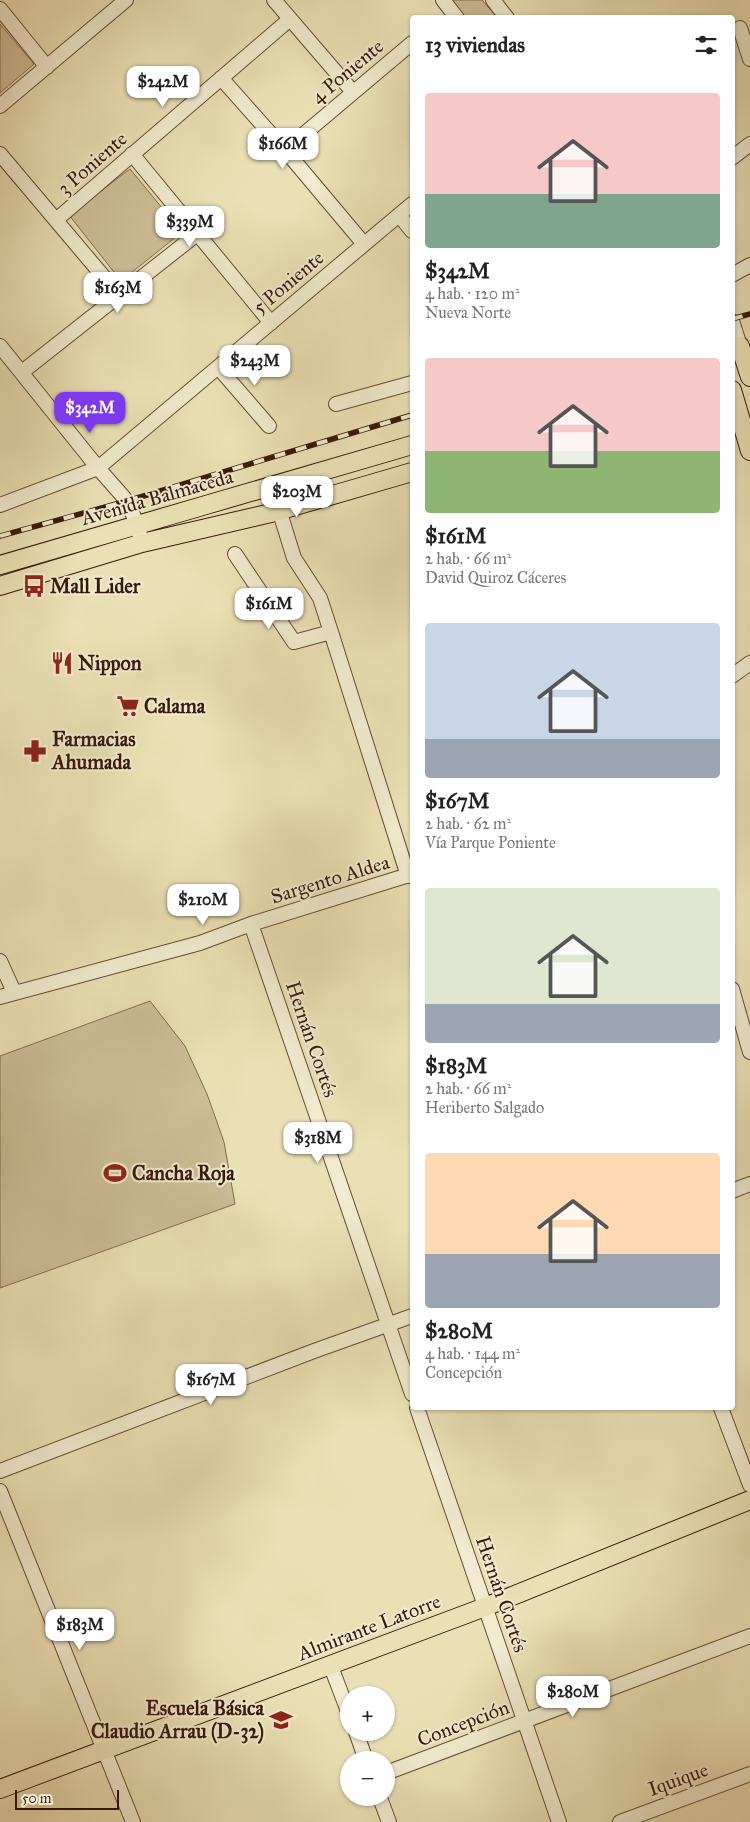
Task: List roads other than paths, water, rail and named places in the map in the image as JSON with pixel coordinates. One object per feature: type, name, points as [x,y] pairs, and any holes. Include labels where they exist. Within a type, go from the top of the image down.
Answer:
[{"type":"main road","points":[[741,346],[745,373]]},
{"type":"main road","points":[[735,400],[750,451]]},
{"type":"main road","name":"Avenida Balmaceda","points":[[0,565],[410,446]]},
{"type":"main road","name":"Avenida Balmaceda","points":[[0,586],[142,543],[280,511],[410,473]]},
{"type":"main road","name":"Almirante Latorre","points":[[0,1789],[485,1606],[750,1500]]},
{"type":"street","points":[[0,106],[126,0]]},
{"type":"street","points":[[274,0],[353,92]]},
{"type":"street","points":[[492,0],[504,15]]},
{"type":"street","points":[[0,9],[48,66]]},
{"type":"street","name":"3 Poniente","points":[[56,220],[290,19]]},
{"type":"street","points":[[743,28],[750,60]]},
{"type":"street","name":"4 Poniente","points":[[286,150],[410,45]]},
{"type":"street","points":[[222,78],[286,150],[364,244]]},
{"type":"street","points":[[735,156],[750,144]]},
{"type":"street","points":[[0,154],[119,294]]},
{"type":"street","points":[[132,154],[271,323]]},
{"type":"street","name":"5 Poniente","points":[[0,505],[98,468],[410,206]]},
{"type":"street","points":[[399,215],[410,229]]},
{"type":"street","points":[[22,372],[197,234]]},
{"type":"street","points":[[735,273],[750,265]]},
{"type":"street","points":[[735,329],[741,346]]},
{"type":"street","points":[[0,346],[98,468],[127,501],[137,524],[142,543]]},
{"type":"street","points":[[218,367],[269,426]]},
{"type":"street","points":[[336,404],[410,384]]},
{"type":"street","points":[[272,487],[294,558],[320,598],[410,875]]},
{"type":"street","points":[[235,554],[294,642],[332,632]]},
{"type":"street","points":[[735,674],[750,663]]},
{"type":"street","name":"Sargento Aldea","points":[[4,993],[200,943],[251,924],[410,875]]},
{"type":"street","name":"Hernán Cortés","points":[[251,924],[410,1388]]},
{"type":"street","points":[[0,961],[4,993]]},
{"type":"street","points":[[735,1000],[750,1052]]},
{"type":"street","points":[[735,1190],[750,1184]]},
{"type":"street","points":[[0,1471],[314,1351],[410,1317]]},
{"type":"street","name":"Hernán Cortés","points":[[418,1410],[559,1822]]},
{"type":"street","points":[[722,1410],[750,1485]]},
{"type":"street","points":[[0,1491],[133,1822]]},
{"type":"street","name":"Concepción","points":[[395,1771],[750,1636]]},
{"type":"street","points":[[330,1664],[340,1690]]},
{"type":"street","name":"Iquique","points":[[620,1822],[750,1774]]},
{"type":"street","points":[[383,1806],[389,1822]]},
{"type":"railway","points":[[735,318],[750,314]]},
{"type":"railway","points":[[0,536],[127,501],[410,416]]},
{"type":"place","name":"Mall Lider","points":[[34,586]]},
{"type":"place","name":"Nippon","points":[[62,663]]},
{"type":"place","name":"Calama","points":[[128,706]]},
{"type":"place","name":"Farmacias Ahumada","points":[[35,751]]},
{"type":"place","name":"Cancha Roja","points":[[115,1173]]},
{"type":"place","name":"Escuela Básica Claudio Arrau (D-32)","points":[[281,1720]]}]
